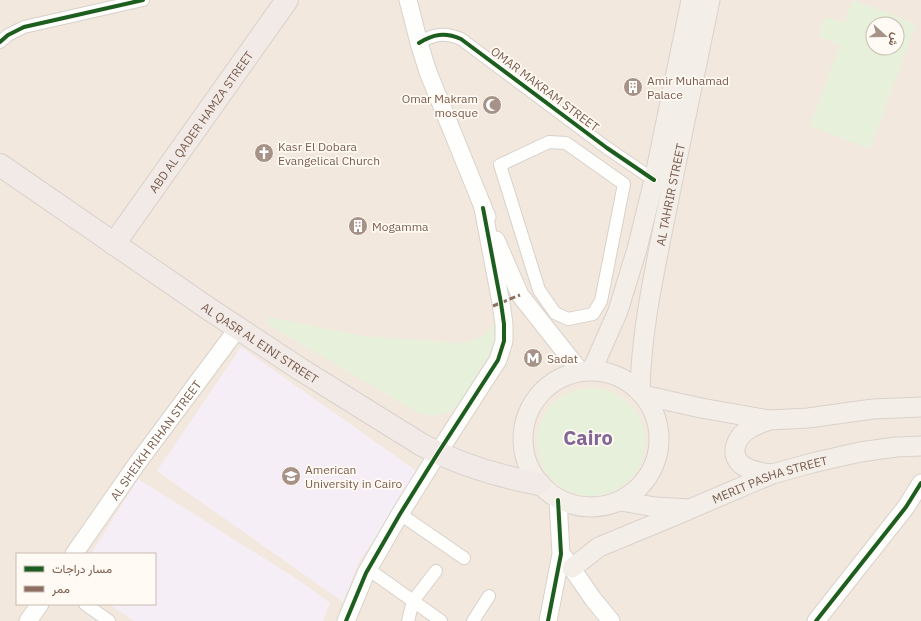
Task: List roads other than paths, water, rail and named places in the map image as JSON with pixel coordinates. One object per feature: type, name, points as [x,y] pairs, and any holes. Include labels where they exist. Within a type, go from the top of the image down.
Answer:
[{"type":"highway","name":"ABD AL QADER HAMZA STREET","points":[[114,244],[288,0]]},
{"type":"highway","name":"AL QASR AL EINI STREET","points":[[0,165],[114,244],[300,369],[438,453],[472,468],[504,477],[539,484]]},
{"type":"main road","name":"AL TAHRIR STREET","points":[[586,371],[606,341],[628,280],[654,180],[691,0]]},
{"type":"main road","name":"AL TAHRIR STREET","points":[[642,393],[640,360],[649,301],[681,135],[710,0]]},
{"type":"main road","points":[[586,371],[610,373],[626,380],[642,393],[653,410],[655,416],[658,427],[659,445],[655,463],[647,478],[636,491],[621,501],[606,506],[589,508],[574,506],[558,500],[539,484],[528,466],[523,446],[524,426],[531,406],[544,390],[561,378],[586,371]]},
{"type":"main road","points":[[642,393],[701,408],[769,420],[808,418],[873,409],[921,407]]},
{"type":"main road","points":[[769,420],[748,429],[738,439],[735,451],[738,459],[744,466],[755,471],[772,474]]},
{"type":"main road","name":"MERIT PASHA STREET","points":[[621,501],[655,507],[690,509],[772,474],[860,452],[896,447],[921,446]]},
{"type":"main road","points":[[566,561],[690,509]]},
{"type":"street","points":[[0,42],[8,34],[24,27],[143,0]]},
{"type":"street","points":[[408,0],[428,72],[520,295],[586,371]]},
{"type":"street","name":"OMAR MAKRAM STREET","points":[[419,43],[435,35],[448,35],[461,39],[607,148],[654,180]]},
{"type":"street","points":[[549,142],[566,143],[587,158],[624,184],[601,301],[593,314],[568,319],[555,313],[539,290],[500,165],[549,142]]},
{"type":"street","points":[[346,621],[368,569],[400,514],[498,360],[504,341],[504,324],[497,304],[483,208]]},
{"type":"street","points":[[497,304],[520,295]]},
{"type":"street","name":"AL SHEIKH RIHAN STREET","points":[[75,553],[136,465],[238,328]]},
{"type":"street","points":[[816,621],[906,507],[921,483]]},
{"type":"street","points":[[548,621],[566,561],[558,500]]},
{"type":"street","points":[[400,514],[464,558]]},
{"type":"street","points":[[566,561],[611,621]]},
{"type":"street","points":[[368,569],[442,621]]},
{"type":"street","points":[[408,621],[413,601],[436,571]]},
{"type":"street","points":[[472,621],[489,596]]},
{"type":"street","points":[[28,621],[39,605]]},
{"type":"street","points":[[86,605],[109,621]]},
{"type":"place","name":"Amir Muhamad Palace","points":[[633,87]]},
{"type":"place","name":"Omar Makram mosque","points":[[492,105]]},
{"type":"place","name":"Kasr El Dobara Evangelical Church","points":[[264,153]]},
{"type":"place","name":"Mogamma","points":[[358,226]]},
{"type":"place","name":"Sadat","points":[[533,358]]},
{"type":"place","name":"American University in Cairo","points":[[291,476]]},
{"type":"district","name":"Cairo","points":[[588,437]]}]
